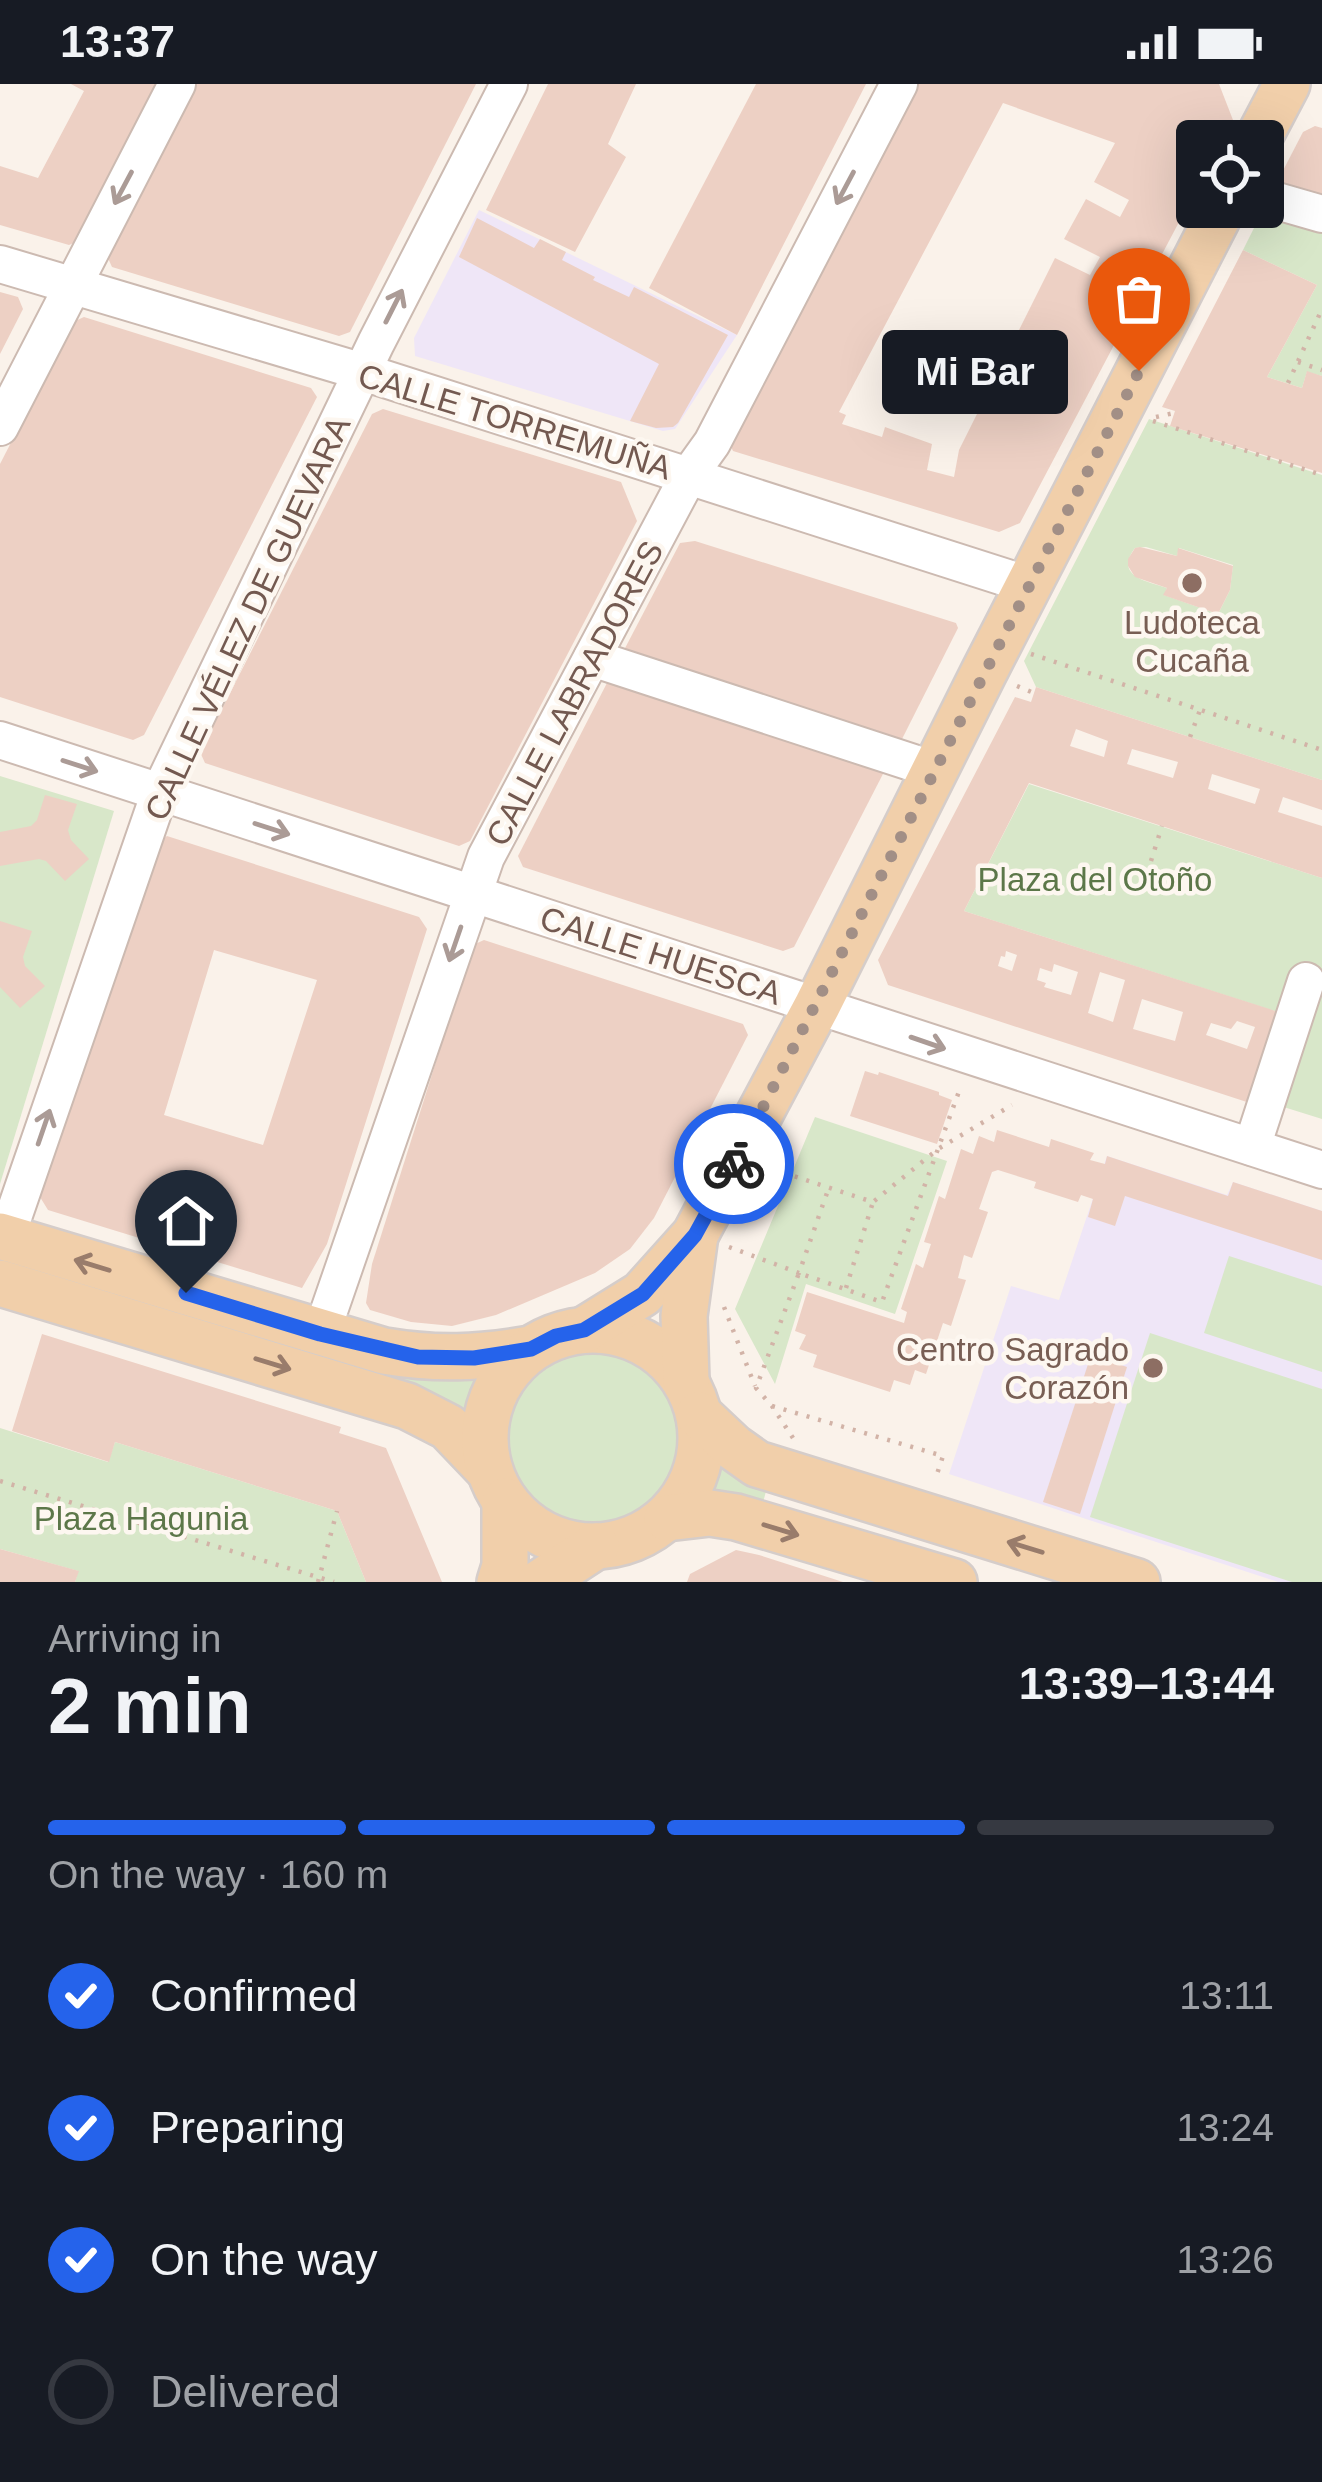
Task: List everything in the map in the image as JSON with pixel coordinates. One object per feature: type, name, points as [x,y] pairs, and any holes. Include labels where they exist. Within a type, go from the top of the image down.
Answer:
[{"type":"main road","points":[[1268,120],[1287,84]]},
{"type":"main road","points":[[584,1330],[643,1294],[695,1235],[817,1006],[1212,228]]},
{"type":"main road","points":[[0,1283],[407,1406],[448,1427],[529,1526],[576,1545],[596,1546],[632,1539],[667,1518],[686,1494],[699,1462],[701,1442],[684,1316],[695,1235]]},
{"type":"main road","points":[[3,1237],[320,1334],[418,1357],[474,1358],[531,1349]]},
{"type":"main road","points":[[500,1582],[505,1566],[497,1485],[484,1441],[491,1400],[504,1376],[531,1349],[556,1336],[584,1330],[638,1339],[668,1359],[733,1447],[757,1464],[1137,1582]]},
{"type":"main road","points":[[667,1518],[710,1513],[736,1517],[953,1582]]},
{"type":"main road","points":[[541,1582],[596,1546]]},
{"type":"street","points":[[0,427],[177,84]]},
{"type":"street","name":"CALLE VÉLEZ DE GUEVARA","points":[[3,1237],[160,792],[376,343],[508,84]]},
{"type":"street","name":"CALLE LABRADORES","points":[[320,1334],[486,857],[689,476],[712,443],[899,84]]},
{"type":"street","points":[[1284,203],[1322,214]]},
{"type":"street","name":"CALLE TORREMUÑA","points":[[0,264],[364,372],[1029,585]]},
{"type":"street","points":[[592,658],[934,770]]},
{"type":"street","name":"CALLE HUESCA","points":[[0,740],[1322,1170]]},
{"type":"street","points":[[1252,1147],[1306,981]]},
{"type":"path","points":[[1288,383],[1322,309]]},
{"type":"path","points":[[1298,362],[1322,370]]},
{"type":"path","points":[[1174,413],[1149,419],[1322,475]]},
{"type":"path","points":[[999,642],[1322,751]]},
{"type":"path","points":[[1190,737],[1199,710]]},
{"type":"path","points":[[1151,861],[1162,826]]},
{"type":"path","points":[[695,1235],[882,1302],[971,1058]]},
{"type":"path","points":[[846,1289],[873,1202],[938,1149],[1050,1083]]},
{"type":"path","points":[[738,1157],[873,1202]]},
{"type":"path","points":[[756,1388],[829,1187]]},
{"type":"path","points":[[721,1301],[756,1388],[772,1406],[943,1456]]},
{"type":"path","points":[[0,1481],[334,1582]]},
{"type":"path","points":[[318,1580],[337,1511]]},
{"type":"shaded area","points":[[479,210],[737,335],[675,429],[663,431],[415,356],[414,338]]},
{"type":"shaded area","name":"Centro Sagrado Corazón","points":[[1107,1156],[1227,1195],[1233,1182],[1322,1211],[1322,1582],[1278,1582],[949,1474],[1011,1286],[1059,1300]]},
{"type":"green space","points":[[1284,189],[1322,201],[1322,376],[1307,372],[1302,388],[1267,377],[1317,285],[1243,250],[1254,228],[1284,228]]},
{"type":"green space","points":[[1149,419],[1322,475],[1322,780],[1036,687],[1024,661]],"holes":[[[1135,548],[1177,556],[1179,548],[1233,565],[1230,590],[1218,614],[1164,595],[1167,588],[1135,576],[1128,565]]]},
{"type":"green space","points":[[0,776],[114,811],[0,1184]]},
{"type":"green space","name":"Plaza del Otoño","points":[[1029,784],[1322,878],[1322,1119],[1258,1099],[1287,1015],[964,911]]},
{"type":"green space","points":[[815,1117],[947,1161],[895,1314],[806,1284],[775,1384],[735,1309]]},
{"type":"green space","points":[[1229,1256],[1322,1286],[1322,1372],[1204,1333]]},
{"type":"green space","points":[[1150,1333],[1322,1389],[1322,1582],[1292,1582],[1090,1517]]},
{"type":"green space","points":[[595,1347],[630,1354],[660,1374],[680,1404],[687,1439],[680,1474],[660,1504],[630,1524],[595,1531],[560,1524],[530,1504],[510,1474],[503,1439],[510,1404],[530,1374],[560,1354]]},
{"type":"green space","points":[[395,1366],[500,1369],[478,1399],[472,1435],[390,1383]]},
{"type":"green space","name":"Plaza Hagunia","points":[[0,1428],[108,1462],[115,1442],[337,1511],[366,1582],[75,1582],[78,1571],[0,1549]]},
{"type":"green space","points":[[715,1454],[769,1480],[761,1510],[689,1505]]},
{"type":"building","points":[[71,84],[164,84],[87,237],[69,245],[0,225],[0,166],[38,178],[84,91]]},
{"type":"building","points":[[195,84],[476,84],[350,332],[339,336],[112,267],[107,256]]},
{"type":"building","points":[[548,84],[636,84],[608,144],[626,157],[575,252],[486,210]]},
{"type":"building","points":[[756,84],[866,84],[737,335],[649,288]]},
{"type":"building","points":[[913,84],[1219,84],[1233,120],[1176,120],[1176,228],[1020,523],[999,532],[733,451],[726,436]],"holes":[[[1003,103],[1115,143],[1094,182],[1129,200],[1120,217],[1086,199],[1064,239],[1100,257],[1090,275],[1055,258],[959,450],[954,477],[927,470],[932,444],[885,427],[882,437],[842,424],[846,415],[839,412]]]},
{"type":"building","points":[[1322,128],[1322,201],[1284,189],[1284,169],[1303,132]]},
{"type":"building","points":[[477,218],[534,248],[540,239],[566,252],[562,260],[595,277],[593,280],[629,297],[634,287],[728,335],[678,423],[656,428],[630,421],[659,364],[459,257]]},
{"type":"building","points":[[1243,250],[1317,285],[1267,377],[1302,388],[1307,371],[1322,376],[1322,473],[1170,426],[1175,411],[1162,407]]},
{"type":"building","points":[[0,292],[18,297],[23,309],[0,354]]},
{"type":"building","points":[[84,317],[311,388],[317,397],[144,735],[133,740],[0,697],[0,464],[73,322]]},
{"type":"building","points":[[383,409],[621,482],[637,521],[470,841],[459,846],[205,763],[200,752],[372,414]]},
{"type":"building","points":[[695,541],[956,623],[958,628],[901,741],[623,652],[680,543]]},
{"type":"building","name":"Ludoteca Cucaña","points":[[1140,547],[1177,556],[1178,548],[1233,566],[1230,590],[1218,614],[1163,595],[1167,588],[1135,577],[1128,559]]},
{"type":"building","points":[[608,681],[885,770],[794,947],[783,951],[523,867],[518,856]]},
{"type":"building","points":[[1036,687],[1322,780],[1322,810],[1283,797],[1278,812],[1322,826],[1322,878],[1029,783],[964,911],[1288,1015],[1256,1105],[888,985],[878,960],[1015,697],[1031,702]],"holes":[[[1076,729],[1108,741],[1104,757],[1070,746]],[[1132,749],[1178,762],[1173,778],[1127,764]],[[1212,774],[1260,789],[1255,804],[1208,789]],[[1006,951],[1017,955],[1012,971],[998,966]],[[1054,964],[1078,972],[1071,995],[1044,987],[1046,983],[1037,980],[1040,968],[1052,972]],[[1100,972],[1125,980],[1113,1022],[1088,1013]],[[1142,999],[1183,1012],[1175,1041],[1133,1029]],[[1237,1021],[1255,1027],[1247,1049],[1206,1035],[1211,1023],[1231,1029]]]},
{"type":"building","points":[[45,795],[77,804],[68,830],[89,859],[65,881],[39,859],[0,866],[0,832],[31,826]]},
{"type":"building","points":[[167,836],[419,917],[427,929],[327,1244],[302,1288],[48,1210],[40,1197],[155,845]],"holes":[[[214,950],[317,980],[263,1145],[164,1115]]]},
{"type":"building","points":[[0,921],[32,931],[23,957],[25,966],[45,986],[20,1008],[0,987]]},
{"type":"building","points":[[484,940],[743,1024],[748,1035],[654,1218],[630,1249],[595,1273],[496,1315],[452,1326],[411,1322],[370,1310],[366,1303],[372,1264],[473,945]]},
{"type":"building","points":[[865,1071],[952,1100],[937,1144],[850,1116]]},
{"type":"building","points":[[997,1130],[1049,1147],[1051,1139],[1094,1153],[1090,1160],[1105,1164],[1107,1156],[1228,1196],[1233,1182],[1322,1211],[1322,1260],[1125,1196],[1115,1226],[1088,1217],[1093,1199],[1081,1195],[1078,1202],[998,1170],[992,1172],[979,1209],[988,1212],[972,1258],[964,1255],[958,1278],[966,1280],[951,1326],[943,1323],[926,1374],[915,1370],[910,1385],[894,1380],[890,1392],[813,1367],[817,1355],[799,1349],[806,1335],[795,1331],[807,1292],[904,1323],[907,1312],[901,1309],[916,1264],[923,1268],[931,1244],[924,1242],[939,1196],[945,1199],[961,1149],[973,1154],[979,1136],[994,1142]]},
{"type":"building","points":[[42,1334],[341,1427],[339,1433],[386,1448],[442,1582],[366,1582],[337,1511],[115,1442],[109,1462],[12,1431]]},
{"type":"building","points":[[1091,1355],[1127,1367],[1080,1514],[1043,1502]]},
{"type":"building","points":[[0,1549],[79,1571],[75,1582],[0,1582]]},
{"type":"building","points":[[736,1550],[843,1582],[687,1582],[690,1574]]},
{"type":"way so far","points":[[734,1164],[1139,371]]},
{"type":"place","name":"Mi Bar","points":[[1139,371]]},
{"type":"place","name":"Ludoteca Cucaña","points":[[1192,583]]},
{"type":"place","name":"Centro Sagrado Corazón","points":[[1153,1368]]},
{"type":"route","points":[[186,1293],[320,1334],[418,1357],[474,1358],[531,1349],[556,1336],[584,1330],[643,1294],[695,1235],[734,1164]]}]
